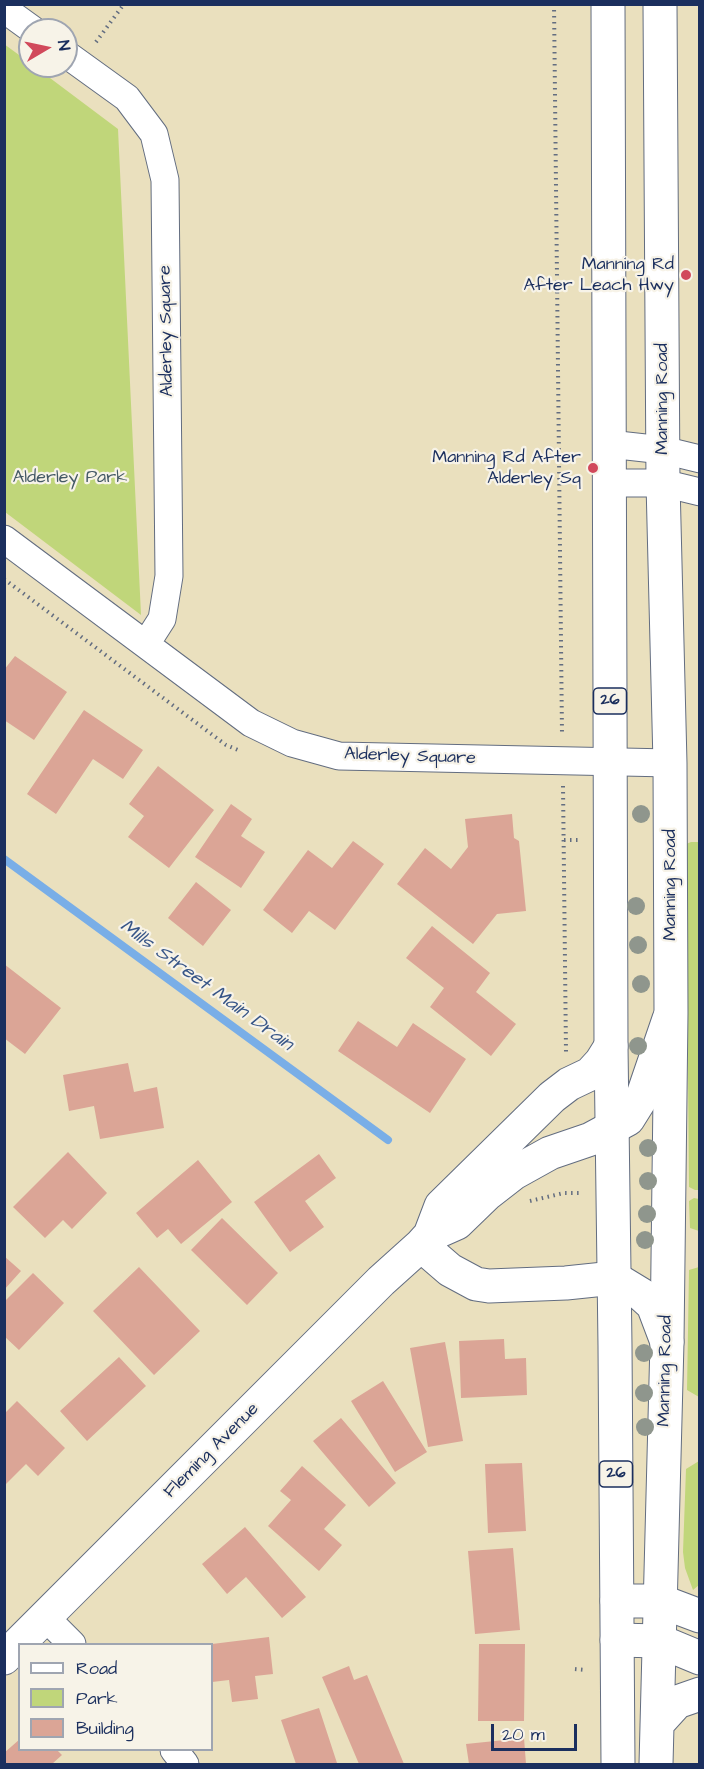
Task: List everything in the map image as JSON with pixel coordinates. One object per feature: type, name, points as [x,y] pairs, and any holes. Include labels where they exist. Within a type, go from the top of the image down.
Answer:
[{"type":"main road","name":"26","points":[[608,4],[611,1047],[618,1764]]},
{"type":"main road","name":"Manning Road","points":[[656,1764],[667,1342],[671,1013],[670,763],[663,483],[660,4]]},
{"type":"main road","name":"Fleming Avenue","points":[[20,1643],[381,1281],[425,1240],[456,1223],[514,1173],[550,1153],[591,1140],[628,1119],[643,1095],[671,1013]]},
{"type":"main road","name":"Fleming Avenue","points":[[425,1240],[441,1206],[552,1097],[590,1074],[611,1047]]},
{"type":"main road","points":[[425,1240],[450,1270],[476,1284],[489,1286],[555,1284],[614,1278],[642,1294],[653,1305],[667,1342]]},
{"type":"main road","points":[[617,1601],[660,1600],[699,1616]]},
{"type":"main road","points":[[617,1640],[659,1641],[699,1658]]},
{"type":"main road","name":"Fleming Avenue","points":[[4,1658],[18,1645]]},
{"type":"main road","points":[[657,1724],[677,1702],[699,1694]]},
{"type":"street","points":[[4,9],[18,19]]},
{"type":"street","name":"Alderley Square","points":[[78,63],[126,98],[154,134],[165,180],[169,576],[162,619],[146,644]]},
{"type":"street","points":[[609,444],[663,450],[699,459]]},
{"type":"street","points":[[609,483],[663,483],[699,492]]},
{"type":"street","name":"Alderley Square","points":[[4,539],[251,723],[292,743],[339,756],[670,763]]},
{"type":"street","points":[[46,1618],[71,1643]]},
{"type":"street","points":[[175,1751],[185,1764]]},
{"type":"path","points":[[78,54],[124,4]]},
{"type":"path","points":[[554,4],[566,1087]]},
{"type":"green space","name":"Alderley Park","points":[[4,44],[18,54],[18,78],[50,78],[118,129],[141,615],[5,512]]},
{"type":"green space","points":[[699,842],[700,1190],[689,1187],[686,844]]},
{"type":"green space","points":[[694,1198],[699,1199],[699,1231],[690,1228],[689,1201]]},
{"type":"green space","points":[[700,1267],[699,1397],[687,1390],[689,1270]]},
{"type":"green space","points":[[699,1461],[699,1585],[693,1590],[685,1568],[683,1552],[686,1469]]},
{"type":"building","points":[[15,656],[67,692],[34,740],[4,720],[4,670]]},
{"type":"building","points":[[84,710],[143,750],[123,779],[93,759],[56,814],[27,794]]},
{"type":"building","points":[[158,766],[214,810],[169,868],[128,837],[144,816],[129,804]]},
{"type":"building","points":[[231,804],[252,819],[241,836],[265,852],[241,888],[195,857]]},
{"type":"building","points":[[512,814],[514,838],[519,841],[526,911],[497,914],[473,944],[397,884],[425,848],[451,869],[468,847],[465,819]]},
{"type":"building","points":[[353,841],[384,864],[335,930],[309,911],[292,933],[263,910],[308,850],[332,868]]},
{"type":"building","points":[[196,882],[231,910],[203,946],[168,918]]},
{"type":"building","points":[[432,926],[490,973],[476,992],[516,1024],[491,1056],[430,1007],[444,988],[406,958]]},
{"type":"building","points":[[4,964],[61,1008],[25,1054],[4,1038]]},
{"type":"building","points":[[358,1021],[397,1047],[413,1023],[466,1059],[430,1113],[338,1051]]},
{"type":"building","points":[[128,1063],[134,1092],[157,1087],[164,1128],[100,1139],[94,1106],[69,1111],[63,1075]]},
{"type":"building","points":[[68,1152],[107,1193],[72,1229],[63,1220],[45,1238],[13,1207]]},
{"type":"building","points":[[319,1154],[336,1178],[305,1201],[324,1227],[290,1252],[254,1202]]},
{"type":"building","points":[[198,1160],[232,1202],[181,1244],[168,1229],[157,1238],[136,1213]]},
{"type":"building","points":[[222,1218],[278,1273],[247,1305],[191,1250]]},
{"type":"building","points":[[4,1256],[21,1271],[4,1290]]},
{"type":"building","points":[[139,1267],[200,1331],[154,1375],[93,1311]]},
{"type":"building","points":[[33,1273],[64,1303],[19,1350],[4,1336],[4,1302]]},
{"type":"building","points":[[504,1339],[505,1359],[526,1358],[527,1395],[461,1398],[459,1341]]},
{"type":"building","points":[[445,1342],[463,1441],[428,1447],[410,1348]]},
{"type":"building","points":[[119,1357],[146,1386],[87,1441],[60,1411]]},
{"type":"building","points":[[383,1381],[427,1452],[395,1472],[351,1401]]},
{"type":"building","points":[[17,1401],[65,1448],[38,1476],[26,1464],[4,1486],[4,1414]]},
{"type":"building","points":[[341,1418],[396,1483],[369,1507],[313,1441]]},
{"type":"building","points":[[522,1463],[526,1531],[488,1533],[485,1464]]},
{"type":"building","points":[[302,1466],[346,1505],[324,1529],[342,1545],[319,1571],[268,1526],[291,1500],[280,1491]]},
{"type":"building","points":[[245,1527],[306,1597],[282,1618],[246,1577],[227,1594],[202,1564]]},
{"type":"building","points":[[513,1548],[520,1630],[475,1634],[468,1551]]},
{"type":"building","points":[[269,1637],[273,1674],[255,1676],[258,1699],[232,1702],[229,1680],[213,1682],[213,1644]]},
{"type":"building","points":[[479,1644],[525,1644],[524,1721],[478,1721]]},
{"type":"building","points":[[349,1666],[354,1680],[367,1675],[404,1764],[359,1764],[322,1677]]},
{"type":"building","points":[[319,1708],[337,1763],[296,1764],[281,1720]]},
{"type":"building","points":[[524,1738],[526,1764],[469,1764],[466,1744]]},
{"type":"building","points":[[18,1741],[18,1751],[58,1751],[62,1755],[52,1764],[4,1764],[4,1753]]},
{"type":"waterway","name":"Mills Street Main Drain","points":[[4,859],[388,1140]]},
{"type":"place","name":"Manning Rd After Leach Hwy","points":[[686,275]]},
{"type":"place","name":"Manning Rd After Alderley Sq","points":[[593,468]]}]
